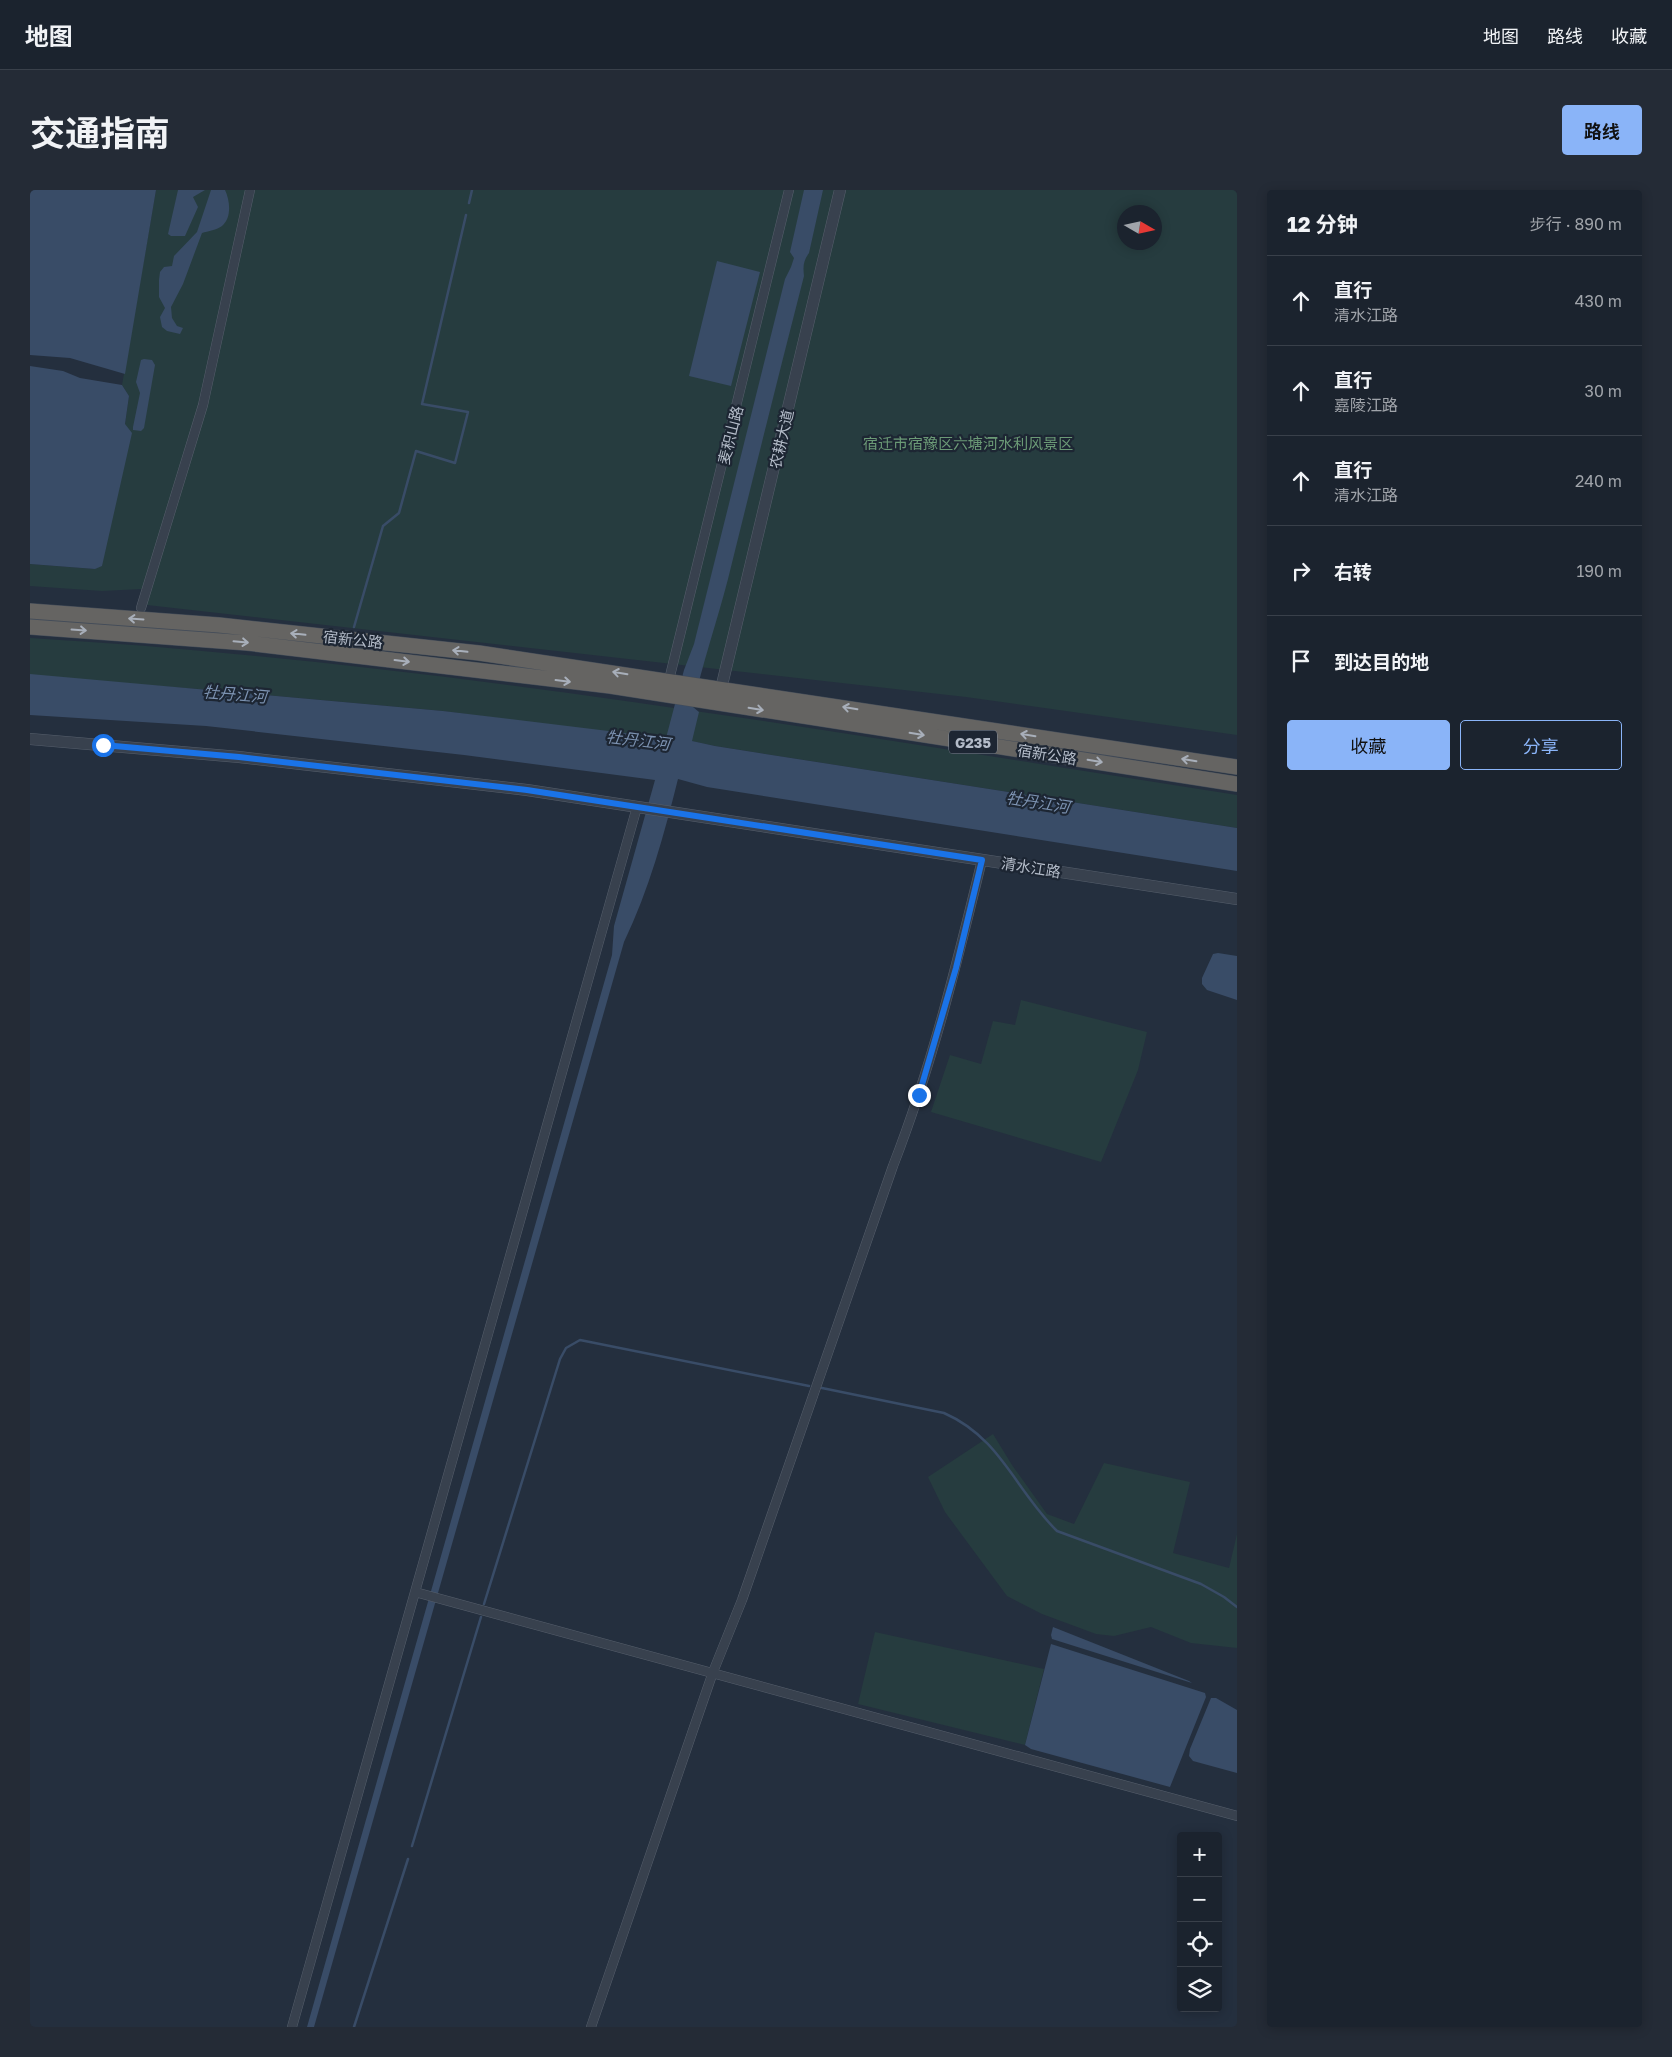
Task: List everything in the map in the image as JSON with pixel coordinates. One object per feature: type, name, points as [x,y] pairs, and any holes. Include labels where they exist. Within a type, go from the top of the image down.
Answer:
[{"type":"highway","name":"宿新公路","points":[[30,611],[219,625],[479,652],[671,686]]},
{"type":"highway","name":"宿新公路","points":[[30,627],[247,643],[601,685],[671,686]]},
{"type":"highway","points":[[671,686],[714,692]]},
{"type":"highway","name":"宿新公路","points":[[714,692],[1237,767]]},
{"type":"highway","name":"宿新公路","points":[[714,692],[1237,784]]},
{"type":"street","points":[[141,608],[203,405],[250,190]]},
{"type":"street","name":"麦积山路","points":[[671,686],[789,190]]},
{"type":"street","name":"农耕大道","points":[[714,692],[840,190]]},
{"type":"street","points":[[30,739],[239,757],[396,774],[527,790],[640,807],[418,1593],[292,2027]]},
{"type":"street","name":"清水江路","points":[[640,807],[1237,899]]},
{"type":"street","points":[[591,2027],[713,1672],[745,1590],[892,1166],[919,1095],[956,968],[982,860]]},
{"type":"street","points":[[418,1593],[1237,1816]]},
{"type":"green space","name":"宿迁市宿豫区六塘河水利风景区","points":[[156,190],[1237,190],[1237,735],[966,697],[138,604],[142,589],[102,591],[30,586],[30,564],[95,569],[129,396],[122,385]]},
{"type":"green space","points":[[30,638],[182,649],[333,664],[485,682],[786,724],[1237,795],[1237,828],[691,741],[636,736],[443,711],[30,676]]},
{"type":"green space","points":[[1021,1000],[1147,1032],[1138,1070],[1101,1162],[931,1112],[950,1055],[981,1064],[993,1021],[1015,1025]]},
{"type":"green space","points":[[993,1434],[1012,1465],[1047,1514],[1074,1524],[1104,1463],[1190,1482],[1173,1553],[1229,1568],[1237,1534],[1237,1648],[1191,1643],[1151,1627],[1114,1636],[1096,1634],[1042,1614],[1007,1596],[945,1512],[928,1477]]},
{"type":"green space","points":[[875,1632],[1044,1669],[1025,1745],[858,1704]]},
{"type":"water","points":[[30,190],[156,190],[125,374],[70,358],[30,355]]},
{"type":"water","points":[[178,190],[205,190],[193,197],[198,207],[185,236],[171,236],[168,234]]},
{"type":"water","points":[[211,190],[225,190],[229,204],[229,214],[225,223],[220,227],[202,233],[183,284],[171,307],[172,318],[177,326],[183,328],[180,334],[167,331],[162,327],[160,317],[165,308],[159,297],[160,272],[164,267],[172,266],[174,256],[197,232]]},
{"type":"water","name":"牡丹江河","points":[[804,190],[823,190],[809,253],[804,264],[804,276],[728,579],[693,707],[699,712],[692,741],[1237,828],[1237,871],[707,787],[678,779],[655,862],[624,942],[314,2027],[307,2027],[612,955],[614,926],[655,780],[464,755],[206,726],[30,715],[30,674],[443,711],[666,738],[684,670],[694,644],[785,279],[794,258],[790,252]]},
{"type":"water","points":[[717,261],[760,272],[731,386],[689,376]]},
{"type":"water","points":[[141,360],[152,360],[155,365],[144,428],[141,431],[133,430],[133,427],[140,393],[136,382]]},
{"type":"water","points":[[30,366],[63,371],[80,378],[122,385],[129,396],[125,424],[132,433],[102,566],[95,569],[30,564]]},
{"type":"water","points":[[1213,954],[1237,956],[1237,1000],[1207,990],[1202,984],[1202,978]]},
{"type":"water","points":[[1053,1627],[1189,1681],[1192,1683],[1052,1639]]},
{"type":"water","points":[[1051,1644],[1205,1693],[1206,1697],[1170,1787],[1031,1749],[1025,1745]]},
{"type":"water","points":[[1211,1698],[1216,1698],[1237,1710],[1237,1773],[1193,1761],[1189,1756],[1190,1749]]},
{"type":"waterway","points":[[469,203],[472,190]]},
{"type":"waterway","points":[[354,627],[383,526],[399,513],[416,451],[455,463],[468,412],[422,404],[466,215]]},
{"type":"waterway","points":[[484,1604],[560,1359],[566,1348],[580,1340],[809,1386]]},
{"type":"waterway","points":[[822,1388],[944,1413],[980,1436],[1006,1466],[1042,1515],[1057,1531],[1201,1584],[1237,1607]]},
{"type":"waterway","points":[[412,1846],[481,1617]]},
{"type":"waterway","points":[[354,2027],[408,1859]]},
{"type":"route","points":[[103,745],[239,757],[527,790],[982,860],[956,968],[919,1095]]}]
